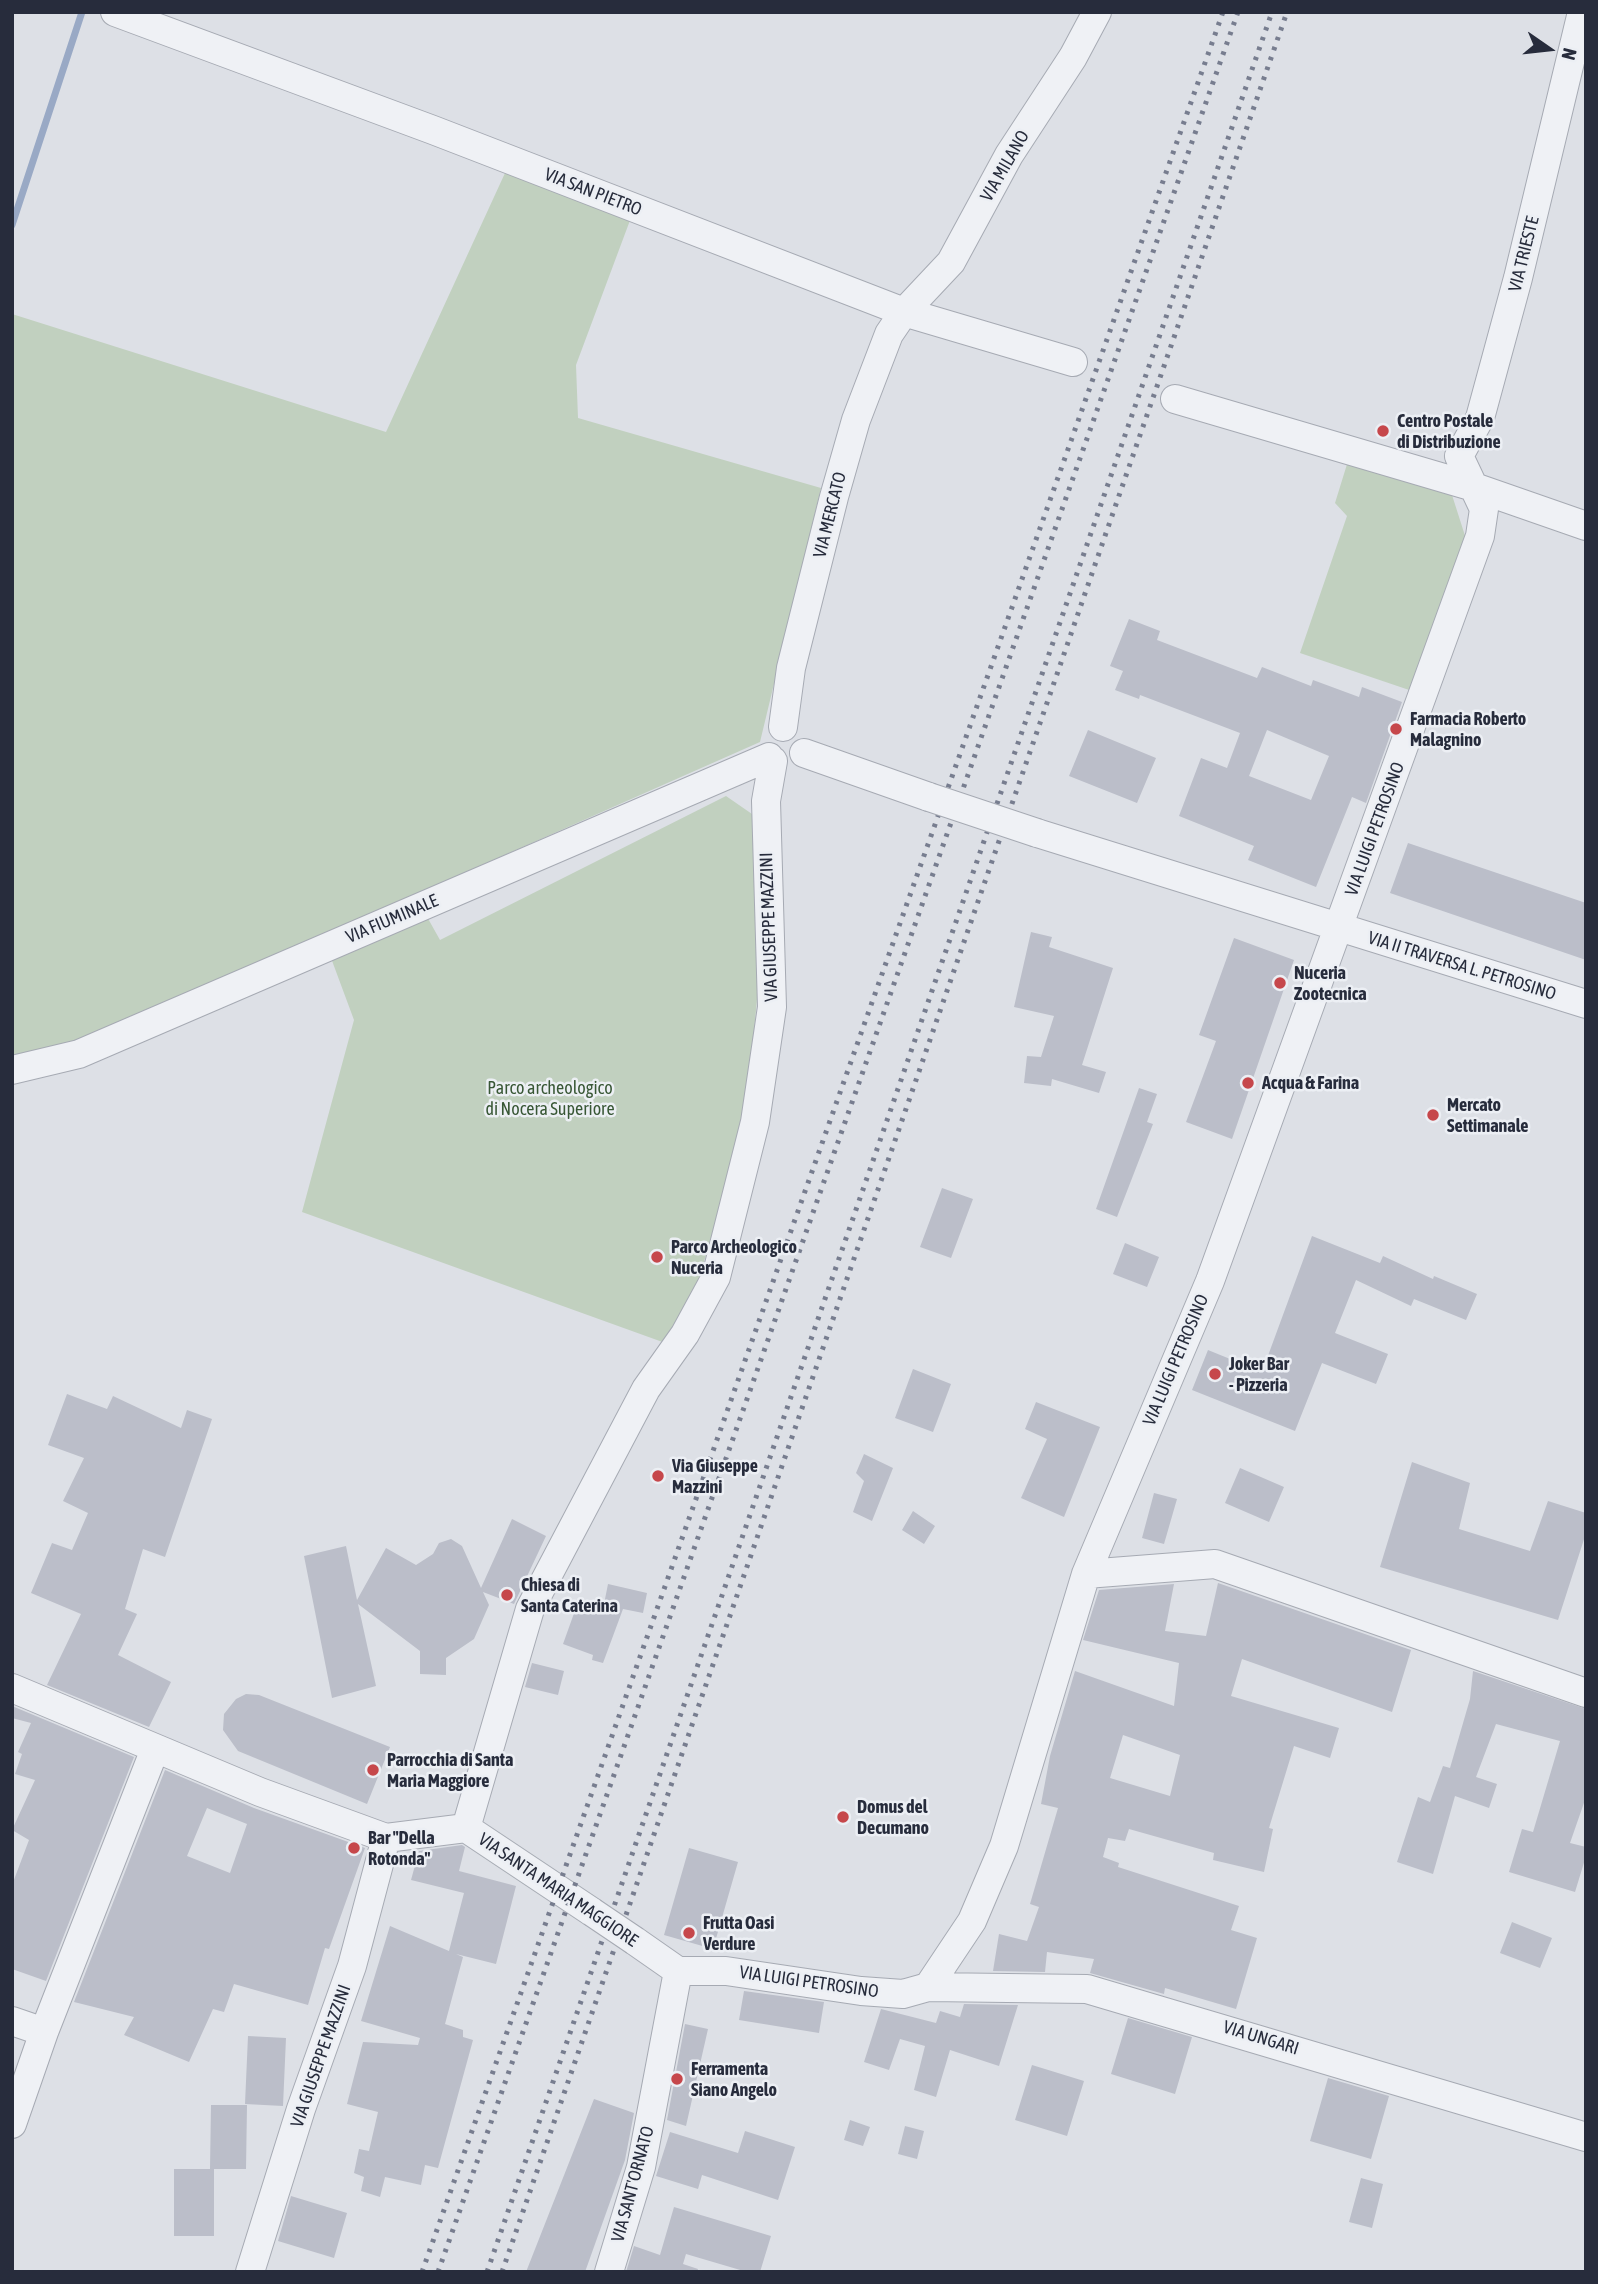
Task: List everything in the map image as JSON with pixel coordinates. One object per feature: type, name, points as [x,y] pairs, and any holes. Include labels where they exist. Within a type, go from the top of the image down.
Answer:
[{"type":"street","name":"VIA SAN PIETRO","points":[[116,12],[433,130],[904,312],[1073,362]]},
{"type":"street","name":"VIA MILANO","points":[[904,312],[951,262],[1009,155],[1073,57],[1097,12]]},
{"type":"street","name":"VIA TRIESTE","points":[[1474,487],[1459,456],[1480,418],[1582,12]]},
{"type":"street","name":"VIA MERCATO","points":[[783,727],[791,668],[837,484],[856,420],[889,334],[904,312]]},
{"type":"street","points":[[1175,399],[1474,487],[1586,526]]},
{"type":"street","name":"VIA LUIGI PETROSINO","points":[[678,1971],[726,1971],[903,1994],[928,1987],[972,1921],[1004,1846],[1086,1574],[1210,1281],[1480,536],[1484,509],[1474,487]]},
{"type":"street","points":[[783,727],[800,734],[804,753],[791,766],[771,759],[768,738],[783,727]]},
{"type":"street","name":"VIA II TRAVERSA L. PETROSINO","points":[[804,753],[1037,833],[1586,1004]]},
{"type":"street","name":"VIA FIUMINALE","points":[[12,1070],[79,1054],[771,759]]},
{"type":"street","name":"VIA GIUSEPPE MAZZINI","points":[[466,1828],[530,1609],[646,1389],[685,1334],[716,1277],[755,1122],[772,1007],[766,802],[771,759]]},
{"type":"street","points":[[1086,1574],[1215,1564],[1586,1693]]},
{"type":"street","name":"VIA SANTA MARIA MAGGIORE","points":[[12,1688],[260,1792],[386,1838],[466,1828],[678,1971]]},
{"type":"street","points":[[12,2124],[44,2032],[155,1749]]},
{"type":"street","name":"VIA GIUSEPPE MAZZINI","points":[[250,2272],[301,2109],[352,1966],[386,1838]]},
{"type":"street","name":"VIA SANT'ORNATO","points":[[609,2272],[641,2167],[678,1971]]},
{"type":"street","name":"VIA UNGARI","points":[[928,1987],[1087,1989],[1586,2137]]},
{"type":"street","points":[[12,2021],[44,2032]]},
{"type":"green space","points":[[511,160],[632,215],[576,365],[578,418],[821,488],[760,742],[62,1051],[12,1056],[12,314],[386,432]]},
{"type":"green space","points":[[1348,461],[1452,495],[1467,542],[1418,693],[1300,653],[1347,516],[1335,503]]},
{"type":"green space","name":"Parco archeologico di Nocera Superiore","points":[[726,796],[752,814],[761,957],[750,1074],[724,1199],[698,1280],[668,1344],[302,1212],[354,1020],[331,958],[426,915],[440,940]]},
{"type":"building","points":[[1129,619],[1160,631],[1157,640],[1257,678],[1262,667],[1311,686],[1313,680],[1359,697],[1362,687],[1402,702],[1366,803],[1352,797],[1316,887],[1248,860],[1254,846],[1179,816],[1201,758],[1227,768],[1240,733],[1140,695],[1139,699],[1115,690],[1123,671],[1110,666]],"holes":[[[1267,730],[1329,756],[1311,800],[1249,776]]]},
{"type":"building","points":[[1088,730],[1156,758],[1137,803],[1069,776]]},
{"type":"building","points":[[1408,843],[1586,903],[1586,960],[1390,893]]},
{"type":"building","points":[[1031,932],[1052,937],[1049,947],[1113,968],[1082,1065],[1106,1072],[1099,1093],[1052,1079],[1051,1086],[1024,1083],[1027,1056],[1041,1057],[1054,1016],[1014,1007]]},
{"type":"building","points":[[1234,938],[1294,960],[1232,1139],[1186,1122],[1216,1041],[1199,1035]]},
{"type":"building","points":[[1139,1088],[1157,1094],[1147,1122],[1153,1124],[1117,1217],[1096,1209]]},
{"type":"building","points":[[942,1188],[973,1199],[951,1258],[920,1247]]},
{"type":"building","points":[[1312,1236],[1380,1263],[1383,1256],[1433,1279],[1434,1276],[1477,1294],[1466,1320],[1414,1299],[1411,1306],[1356,1280],[1335,1333],[1388,1354],[1376,1384],[1322,1363],[1295,1431],[1192,1390],[1208,1350],[1262,1372]]},
{"type":"building","points":[[1125,1243],[1159,1257],[1147,1287],[1113,1274]]},
{"type":"building","points":[[913,1369],[951,1384],[933,1432],[895,1418]]},
{"type":"building","points":[[67,1394],[107,1409],[113,1396],[181,1428],[187,1410],[212,1419],[165,1557],[143,1549],[125,1609],[137,1614],[118,1655],[171,1682],[149,1727],[47,1685],[81,1614],[31,1593],[52,1543],[72,1550],[88,1513],[63,1501],[84,1458],[48,1445]]},
{"type":"building","points":[[1036,1402],[1100,1427],[1064,1517],[1021,1498],[1047,1439],[1025,1429]]},
{"type":"building","points":[[864,1454],[893,1468],[872,1521],[853,1512],[864,1481],[856,1473]]},
{"type":"building","points":[[1412,1462],[1470,1483],[1459,1529],[1530,1551],[1548,1501],[1586,1513],[1586,1533],[1558,1620],[1380,1567]]},
{"type":"building","points":[[1240,1468],[1284,1487],[1269,1522],[1225,1503]]},
{"type":"building","points":[[1154,1493],[1177,1499],[1164,1544],[1142,1538]]},
{"type":"building","points":[[913,1511],[935,1526],[924,1544],[902,1530]]},
{"type":"building","points":[[512,1519],[546,1536],[514,1604],[483,1592],[489,1605],[474,1639],[446,1658],[446,1675],[420,1674],[420,1651],[358,1604],[376,1686],[332,1698],[304,1556],[346,1546],[357,1600],[386,1548],[416,1565],[433,1554],[439,1543],[451,1539],[462,1546],[481,1588]]},
{"type":"building","points":[[1218,1583],[1411,1650],[1392,1712],[1242,1659],[1231,1696],[1339,1728],[1330,1758],[1294,1746],[1269,1828],[1273,1829],[1264,1872],[1213,1860],[1214,1853],[1129,1829],[1125,1841],[1108,1838],[1103,1857],[1119,1863],[1118,1867],[1239,1906],[1231,1930],[1257,1938],[1236,2009],[1165,1988],[1164,1994],[1090,1973],[1094,1959],[1047,1952],[1045,1972],[993,1971],[999,1934],[1027,1941],[1039,1907],[1030,1904],[1058,1808],[1041,1804],[1050,1756],[1075,1671],[1174,1706],[1179,1663],[1083,1640],[1099,1590],[1174,1584],[1165,1631],[1206,1636]],"holes":[[[1123,1735],[1180,1755],[1170,1796],[1110,1778]]]},
{"type":"building","points":[[608,1584],[647,1593],[643,1613],[623,1609],[603,1663],[592,1660],[593,1655],[563,1644],[577,1605],[602,1614]]},
{"type":"building","points":[[532,1663],[564,1671],[558,1695],[525,1687]]},
{"type":"building","points":[[1473,1671],[1586,1709],[1586,1797],[1570,1843],[1586,1847],[1586,1856],[1575,1892],[1509,1872],[1522,1829],[1533,1832],[1560,1741],[1496,1724],[1476,1777],[1497,1784],[1489,1808],[1455,1796],[1433,1874],[1397,1862],[1418,1797],[1430,1802],[1443,1766],[1450,1768],[1470,1699]]},
{"type":"building","points":[[246,1694],[259,1695],[390,1747],[367,1804],[238,1751],[223,1730],[224,1714],[236,1699]]},
{"type":"building","points":[[12,1706],[134,1757],[46,1981],[12,1969],[12,1885],[29,1840],[12,1830],[35,1780],[15,1774],[22,1754],[18,1752],[31,1723],[12,1718]]},
{"type":"building","points":[[165,1770],[254,1808],[365,1848],[329,1949],[325,1948],[308,2005],[234,1984],[224,2012],[213,2009],[189,2062],[124,2035],[134,2017],[74,2002]],"holes":[[[207,1808],[247,1824],[230,1873],[187,1856]]]},
{"type":"building","points":[[462,1845],[465,1847],[459,1871],[516,1886],[496,1964],[456,1954],[463,1957],[445,2024],[463,2030],[463,2037],[473,2040],[438,2168],[425,2165],[421,2185],[385,2177],[380,2197],[361,2191],[364,2177],[354,2173],[359,2149],[369,2151],[378,2112],[347,2104],[363,2042],[418,2045],[420,2038],[361,2021],[390,1926],[449,1951],[464,1893],[411,1880],[419,1851]]},
{"type":"building","points":[[689,1848],[738,1862],[713,1949],[664,1935]]},
{"type":"building","points":[[1512,1922],[1552,1938],[1540,1968],[1500,1953]]},
{"type":"building","points":[[744,1991],[824,2002],[819,2033],[739,2020]]},
{"type":"building","points":[[964,2004],[1018,2005],[999,2066],[950,2050],[936,2097],[914,2090],[925,2046],[900,2039],[889,2070],[864,2062],[881,2009],[936,2023],[940,2011],[960,2017]]},
{"type":"building","points":[[1128,2018],[1192,2037],[1175,2094],[1111,2074]]},
{"type":"building","points":[[685,2024],[708,2029],[686,2126],[667,2120]]},
{"type":"building","points":[[248,2036],[286,2038],[283,2106],[245,2104]]},
{"type":"building","points":[[1032,2065],[1084,2081],[1067,2136],[1015,2120]]},
{"type":"building","points":[[1328,2078],[1389,2096],[1371,2159],[1310,2141]]},
{"type":"building","points":[[594,2099],[634,2113],[625,2160],[585,2272],[526,2272]]},
{"type":"building","points":[[211,2105],[247,2105],[246,2169],[214,2169],[214,2236],[174,2236],[174,2169],[210,2169]]},
{"type":"building","points":[[850,2120],[870,2127],[863,2146],[844,2140]]},
{"type":"building","points":[[905,2126],[924,2131],[917,2159],[898,2154]]},
{"type":"building","points":[[745,2131],[795,2147],[778,2200],[702,2175],[698,2189],[656,2176],[670,2132],[738,2153]]},
{"type":"building","points":[[1361,2178],[1383,2184],[1372,2228],[1349,2222]]},
{"type":"building","points":[[291,2196],[347,2213],[334,2258],[278,2241]]},
{"type":"building","points":[[674,2207],[771,2236],[760,2272],[747,2272],[686,2254],[683,2264],[698,2269],[697,2272],[626,2272],[634,2246],[660,2255]]},
{"type":"waterway","points":[[12,225],[82,12]]},
{"type":"railway","points":[[422,2272],[1223,12]]},
{"type":"railway","points":[[438,2272],[1238,12]]},
{"type":"railway","points":[[487,2272],[1272,12]]},
{"type":"railway","points":[[502,2272],[1287,12]]},
{"type":"place","name":"Centro Postale di Distribuzione","points":[[1383,431]]},
{"type":"place","name":"Farmacia Roberto Malagnino","points":[[1396,729]]},
{"type":"place","name":"Nuceria Zootecnica","points":[[1280,983]]},
{"type":"place","name":"Acqua & Farina","points":[[1248,1083]]},
{"type":"place","name":"Mercato Settimanale","points":[[1433,1115]]},
{"type":"place","name":"Parco Archeologico Nuceria","points":[[657,1257]]},
{"type":"place","name":"Joker Bar - Pizzeria","points":[[1215,1374]]},
{"type":"place","name":"Via Giuseppe Mazzini","points":[[658,1476]]},
{"type":"place","name":"Chiesa di Santa Caterina","points":[[507,1595]]},
{"type":"place","name":"Parrocchia di Santa Maria Maggiore","points":[[373,1770]]},
{"type":"place","name":"Domus del Decumano","points":[[843,1817]]},
{"type":"place","name":"Bar \"Della Rotonda\"","points":[[354,1848]]},
{"type":"place","name":"Frutta Oasi Verdure","points":[[689,1933]]},
{"type":"place","name":"Ferramenta Siano Angelo","points":[[677,2079]]}]
